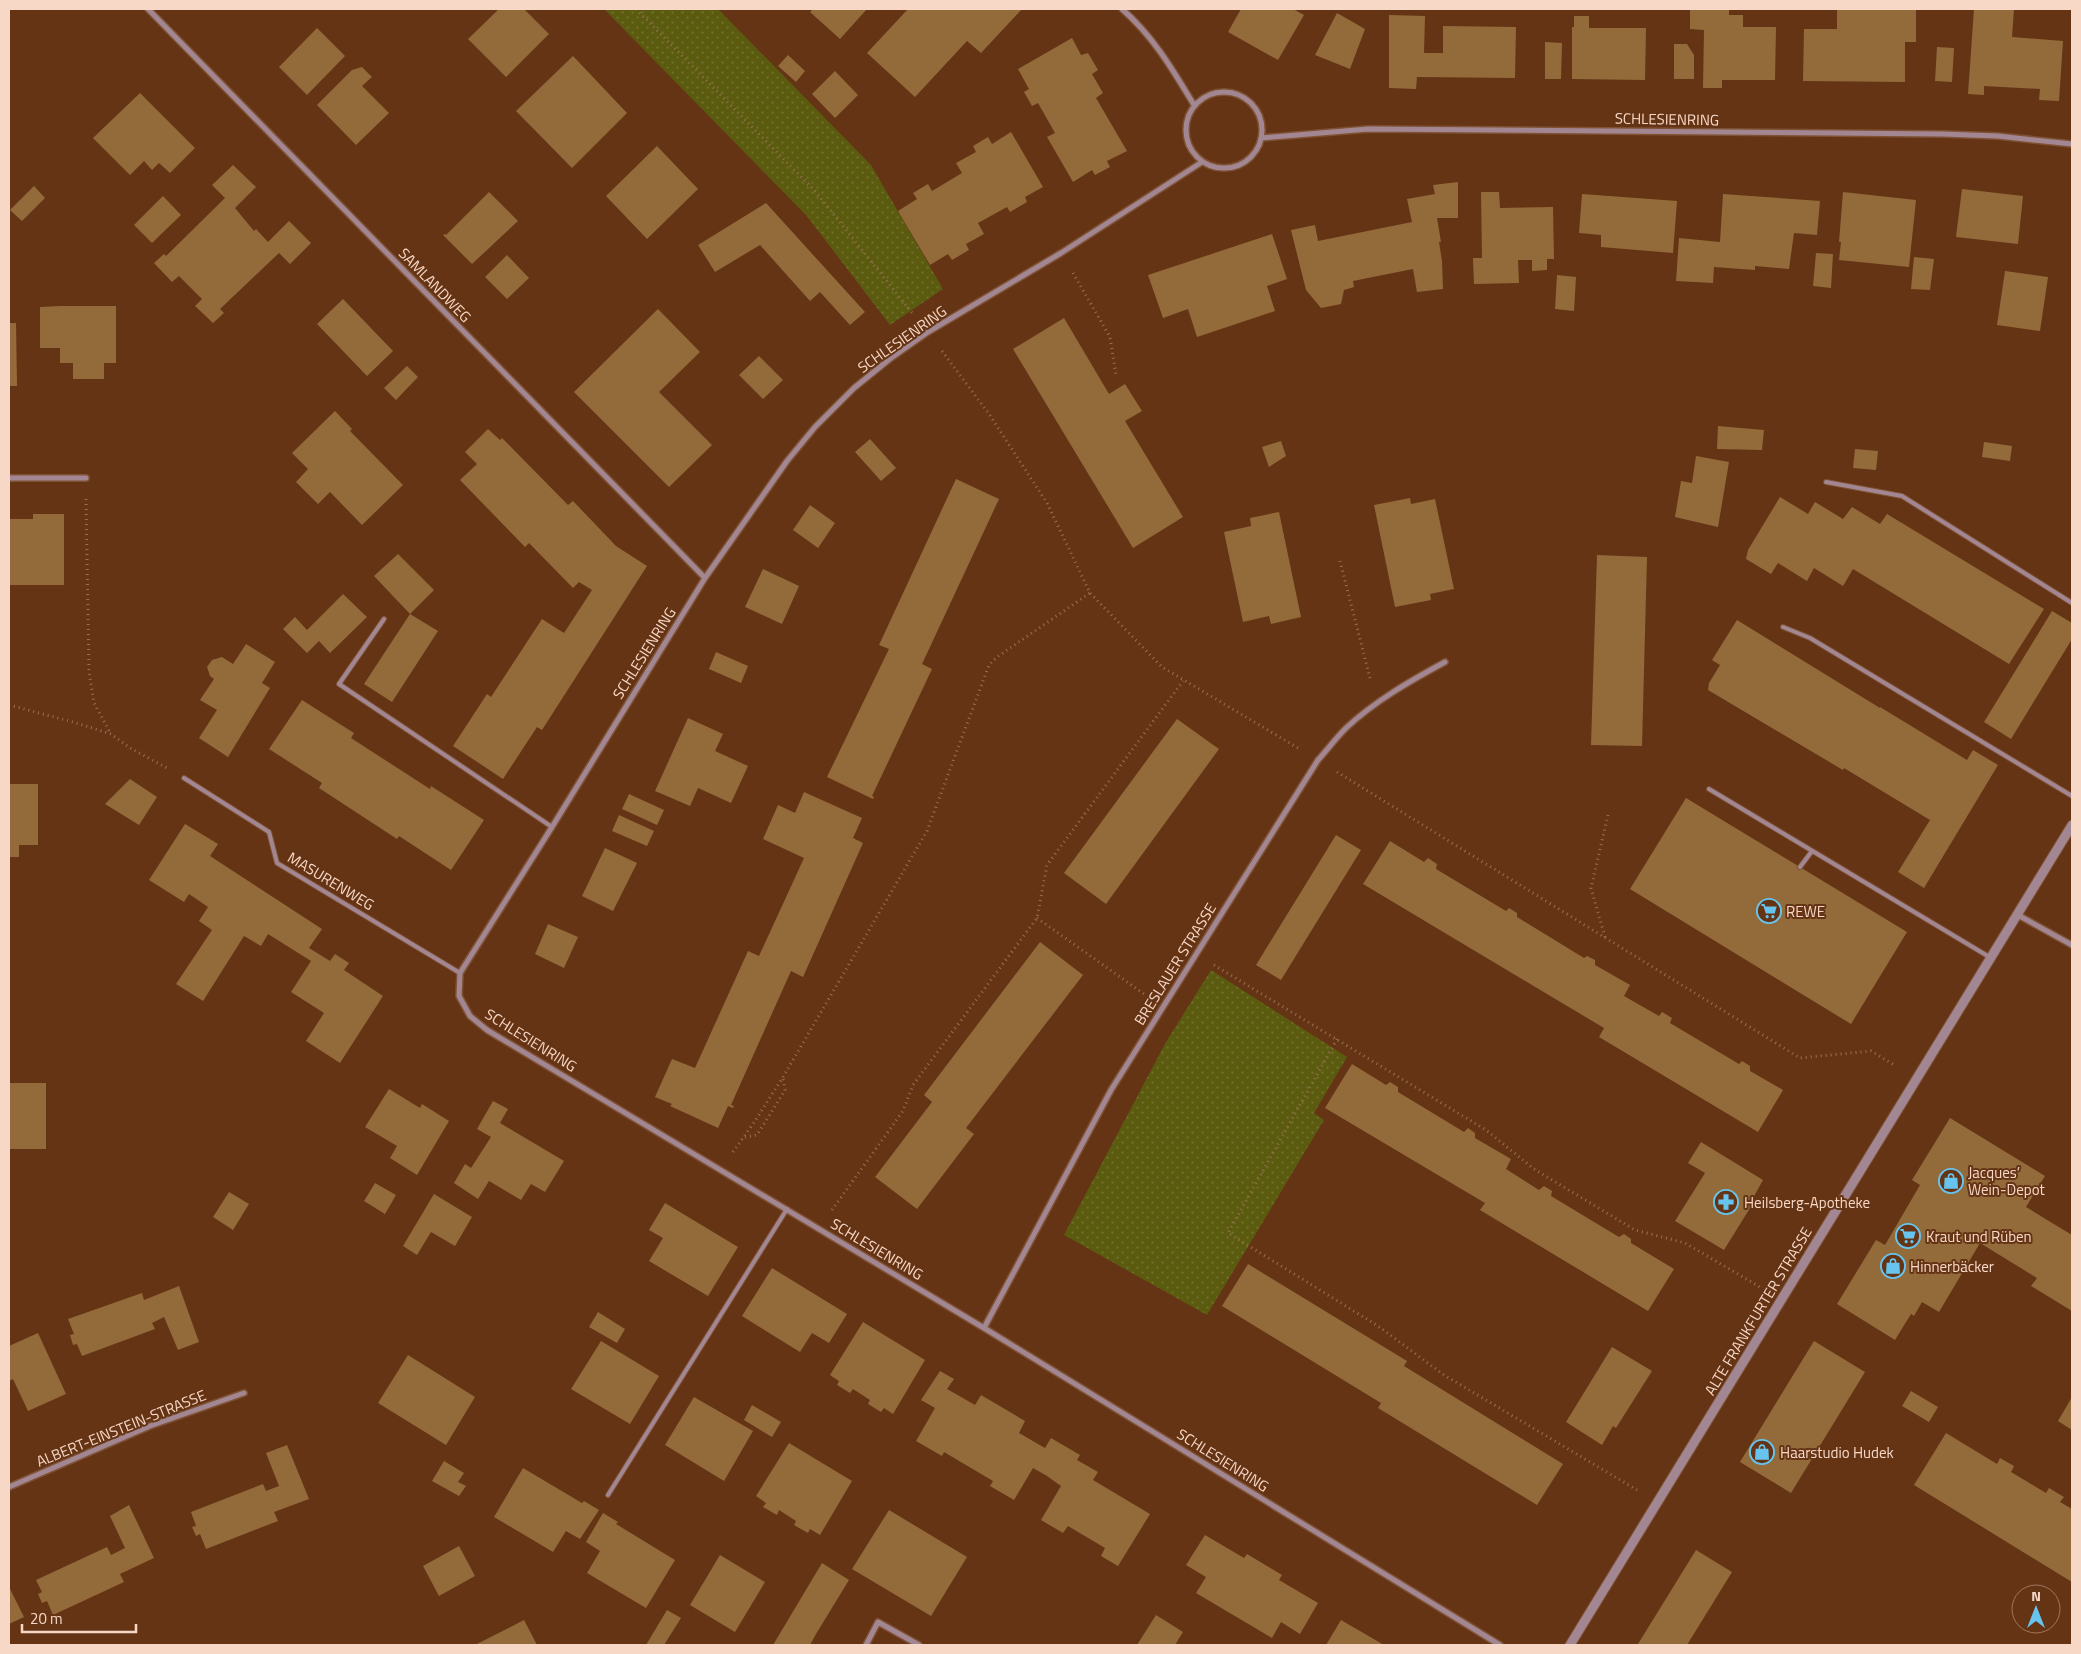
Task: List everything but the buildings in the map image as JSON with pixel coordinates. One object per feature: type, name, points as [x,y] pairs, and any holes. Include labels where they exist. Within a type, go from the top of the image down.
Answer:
[{"type":"street","name":"SAMLANDWEG","points":[[148,9],[704,578]]},
{"type":"street","points":[[1122,9],[1148,34],[1194,104]]},
{"type":"street","points":[[1224,91],[1237,93],[1250,101],[1260,116],[1262,138],[1251,158],[1241,165],[1227,168],[1213,167],[1202,162],[1187,143],[1186,123],[1188,113],[1202,96],[1224,91]]},
{"type":"street","name":"SCHLESIENRING","points":[[1262,138],[1378,129],[1943,134],[1998,136],[2072,144]]},
{"type":"street","name":"SCHLESIENRING","points":[[1202,162],[1061,253],[928,332],[891,358],[854,388],[815,427],[787,461],[704,578],[552,827],[460,973],[459,996],[470,1016],[487,1030],[984,1328],[1500,1645]]},
{"type":"street","points":[[9,478],[86,478]]},
{"type":"street","name":"BRESLAUER STRASSE","points":[[984,1328],[1111,1090],[1318,760],[1346,729],[1376,704],[1401,686],[1445,662]]},
{"type":"street","name":"ALTE FRANKFURTER STRASSE","points":[[1570,1645],[2072,825]]},
{"type":"street","points":[[2018,915],[2072,944]]},
{"type":"street","name":"ALBERT-EINSTEIN-STRASSE","points":[[9,1487],[150,1426],[244,1393]]},
{"type":"street","points":[[866,1645],[878,1622],[919,1645]]},
{"type":"lane","points":[[1826,482],[1902,496],[2072,603]]},
{"type":"lane","points":[[384,619],[339,684],[552,827]]},
{"type":"lane","points":[[1783,627],[1810,638],[2072,796]]},
{"type":"lane","name":"MASURENWEG","points":[[184,778],[269,832],[277,863],[460,973]]},
{"type":"lane","points":[[1710,789],[1991,958]]},
{"type":"lane","points":[[1800,867],[1812,851]]},
{"type":"lane","points":[[608,1495],[787,1209]]},
{"type":"path","points":[[636,9],[815,190],[928,332],[989,414],[1047,503],[1090,593],[1162,667],[1318,760],[1800,1058],[1871,1051],[1916,1077]]},
{"type":"path","points":[[1061,253],[1110,337],[1116,375]]},
{"type":"path","points":[[86,478],[89,672],[94,703],[111,734]]},
{"type":"path","points":[[1340,561],[1376,704]]},
{"type":"path","points":[[720,1170],[744,1137],[782,1077],[927,831],[989,665],[997,657],[1090,593]]},
{"type":"path","points":[[818,1228],[903,1111],[912,1085],[1037,918],[1047,865],[1183,681]]},
{"type":"path","points":[[9,705],[111,734],[130,748],[184,778]]},
{"type":"path","points":[[1606,938],[1591,888],[1608,815]]},
{"type":"path","points":[[1037,918],[1163,1007]]},
{"type":"path","points":[[1197,954],[1486,1130],[1534,1170],[1635,1230],[1686,1243],[1781,1299]]},
{"type":"path","points":[[1337,1039],[1228,1233],[1378,1326],[1444,1375],[1657,1502]]},
{"type":"path","points":[[744,1137],[757,1135],[785,1090],[782,1077]]},
{"type":"shaded area","points":[[604,9],[718,9],[871,165],[943,289],[890,325],[806,215]]},
{"type":"shaded area","points":[[1211,970],[1347,1057],[1314,1113],[1324,1120],[1207,1315],[1064,1235],[1166,1042]]},
{"type":"place","name":"REWE","points":[[1769,911]]},
{"type":"place","name":"Jacques’ Wein-Depot","points":[[1951,1181]]},
{"type":"place","name":"Heilsberg-Apotheke","points":[[1726,1202]]},
{"type":"place","name":"Kraut und Rüben","points":[[1908,1236]]},
{"type":"place","name":"Hinnerbäcker","points":[[1893,1266]]},
{"type":"place","name":"Haarstudio Hudek","points":[[1762,1452]]}]
